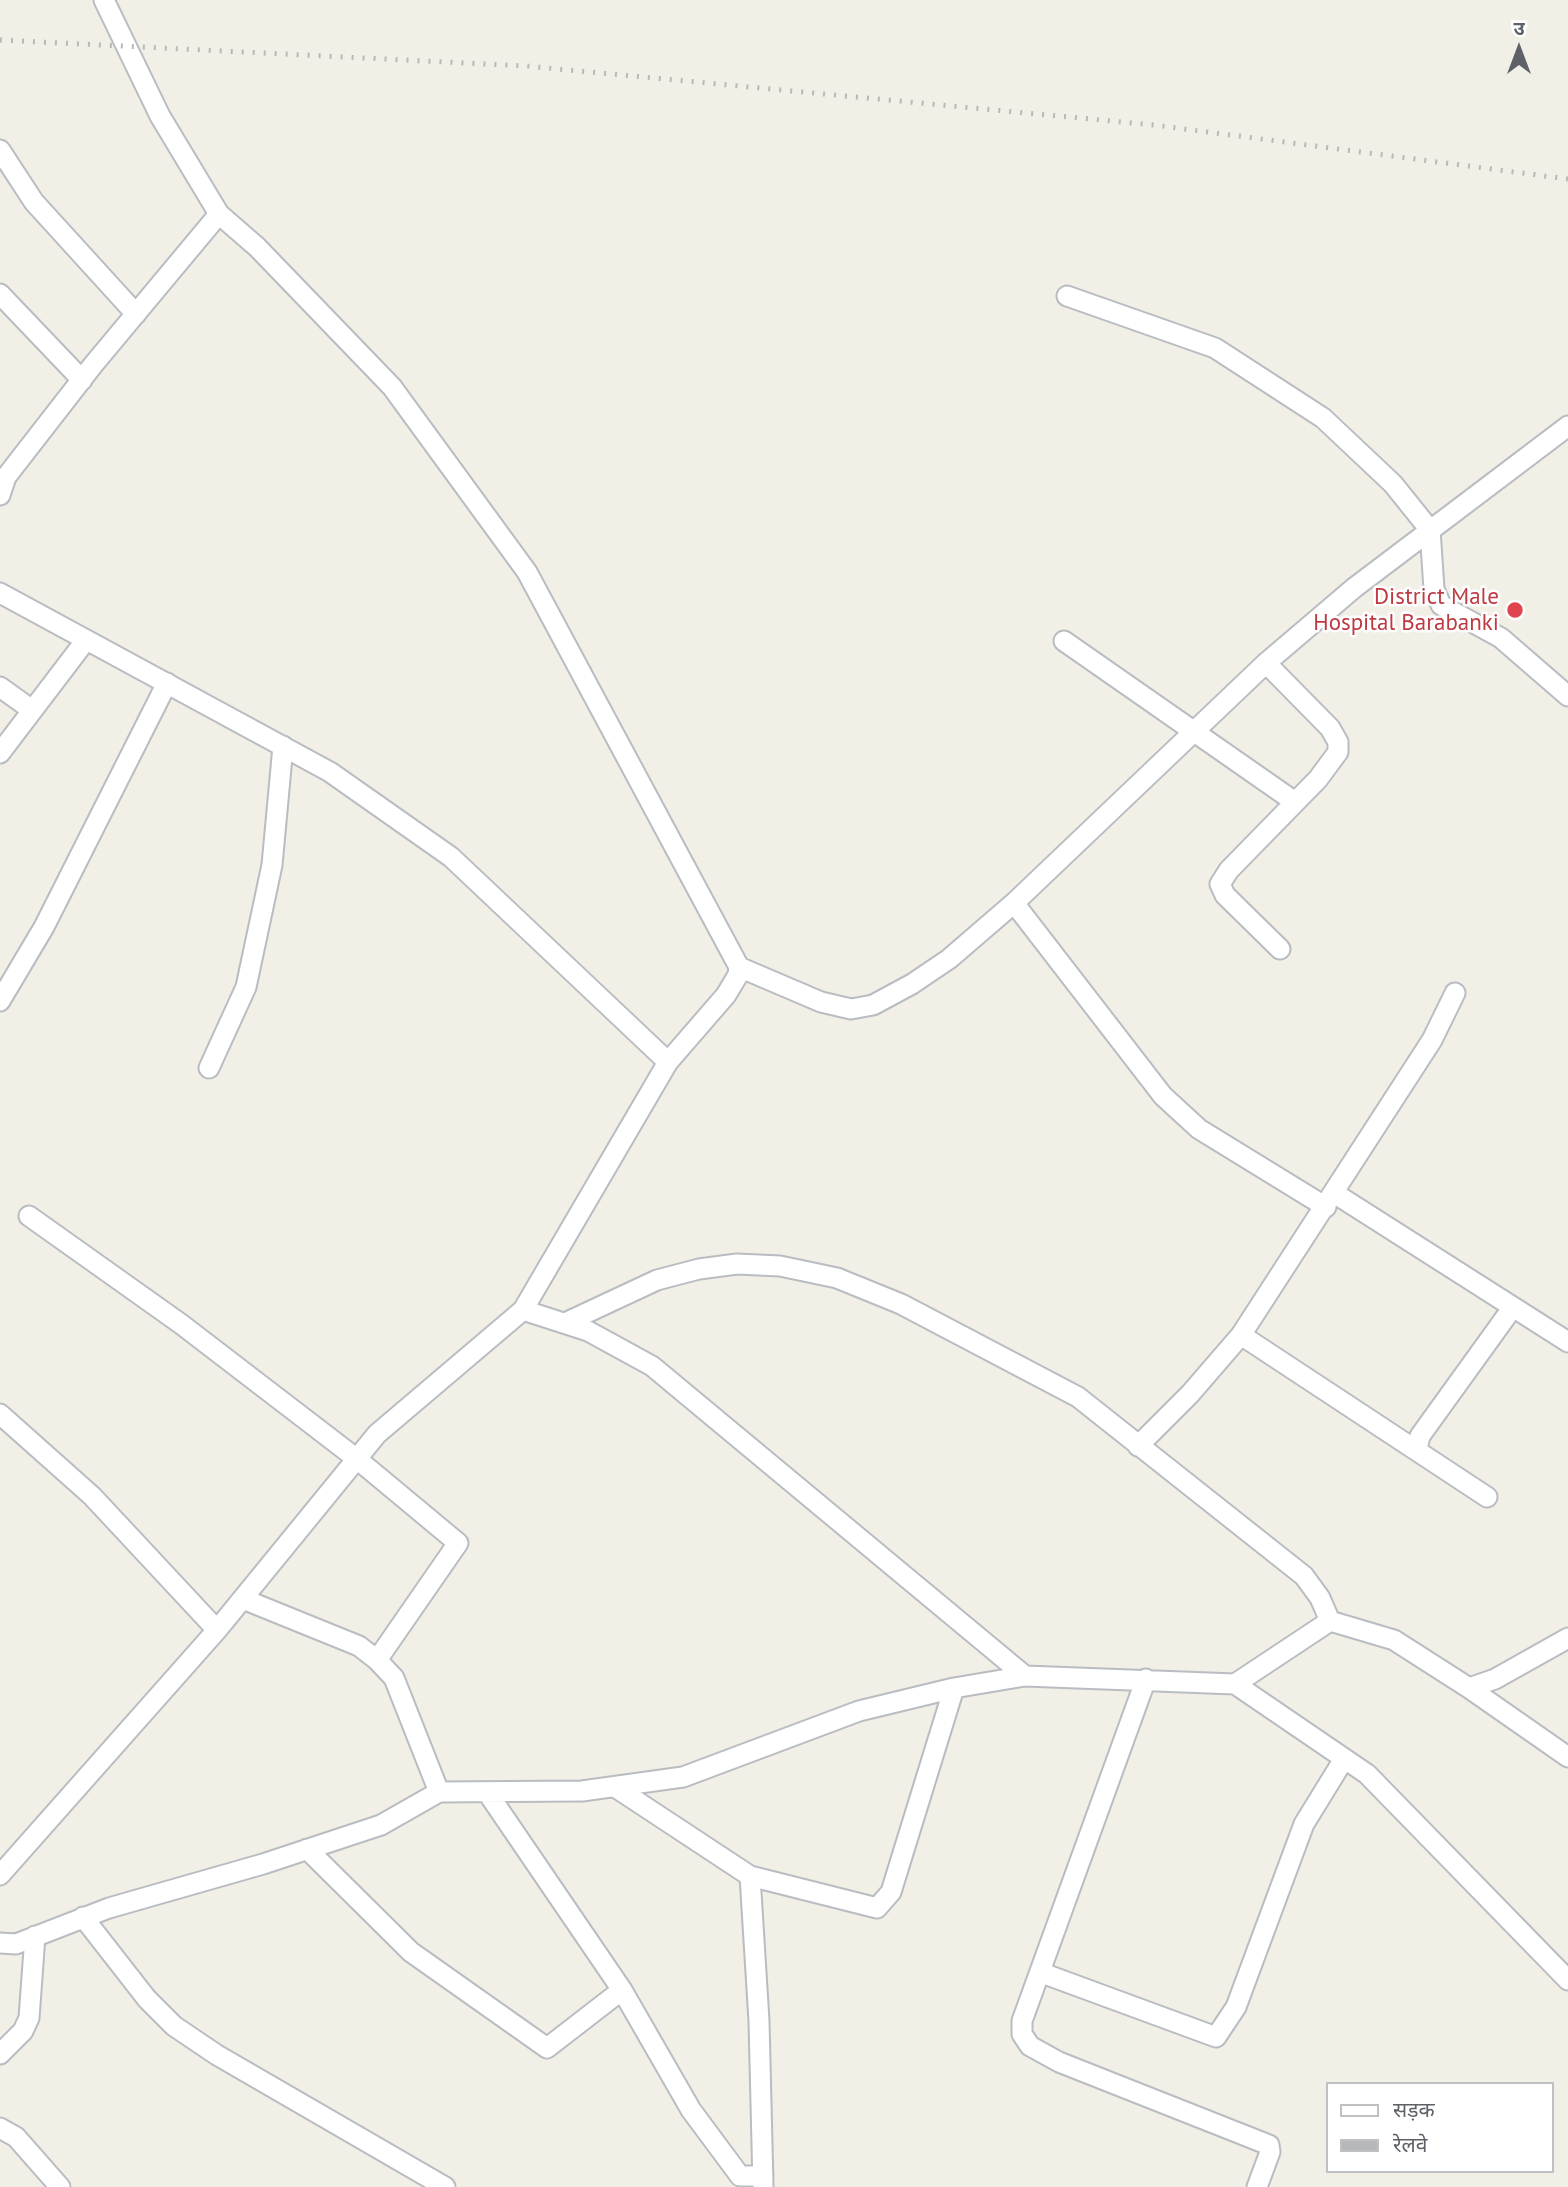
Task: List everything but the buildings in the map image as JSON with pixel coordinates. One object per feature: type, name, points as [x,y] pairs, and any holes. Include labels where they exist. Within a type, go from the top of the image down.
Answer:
[{"type":"street","points":[[0,1875],[217,1630],[377,1434],[523,1310],[668,1062],[726,995],[738,975],[739,967],[527,572],[392,387],[257,247],[219,214],[160,116],[104,0]]},
{"type":"street","points":[[0,150],[34,202],[136,314]]},
{"type":"street","points":[[0,495],[6,477],[219,214]]},
{"type":"street","points":[[0,294],[82,380]]},
{"type":"street","points":[[1067,296],[1215,348],[1323,418],[1393,484],[1430,530],[1434,589],[1441,605],[1501,638],[1568,696]]},
{"type":"street","points":[[739,967],[829,1004],[863,1008],[912,984],[949,960],[1014,903],[1266,663],[1354,588],[1568,426]]},
{"type":"street","points":[[0,593],[330,772],[452,858],[668,1062]]},
{"type":"street","points":[[0,753],[86,639]]},
{"type":"street","points":[[1064,640],[1296,802]]},
{"type":"street","points":[[1266,663],[1329,728],[1338,742],[1338,752],[1331,763],[1229,870],[1220,884],[1225,895],[1280,949]]},
{"type":"street","points":[[0,1001],[44,928],[167,683]]},
{"type":"street","points":[[0,687],[32,710]]},
{"type":"street","points":[[209,1068],[246,987],[272,864],[283,746]]},
{"type":"street","points":[[1014,903],[1163,1096],[1199,1129],[1330,1200],[1568,1342]]},
{"type":"street","points":[[1139,1446],[1190,1394],[1241,1335],[1432,1040],[1455,993]]},
{"type":"street","points":[[29,1216],[181,1324],[357,1459],[458,1543],[377,1660]]},
{"type":"street","points":[[565,1323],[657,1280],[699,1269],[737,1264],[780,1266],[837,1278],[901,1304],[1078,1397],[1304,1576],[1320,1598],[1329,1621]]},
{"type":"street","points":[[1417,1449],[1420,1436],[1513,1307]]},
{"type":"street","points":[[523,1310],[588,1331],[652,1366],[1025,1676]]},
{"type":"street","points":[[1241,1335],[1487,1497]]},
{"type":"street","points":[[0,1414],[92,1496],[217,1630]]},
{"type":"street","points":[[243,1599],[359,1646],[377,1660],[394,1678],[439,1792]]},
{"type":"street","points":[[1235,1684],[1329,1621]]},
{"type":"street","points":[[1329,1621],[1394,1640],[1568,1757]]},
{"type":"street","points":[[1469,1688],[1495,1679],[1568,1638]]},
{"type":"street","points":[[0,1943],[16,1944],[83,1917],[381,1825],[439,1792],[582,1791],[683,1777],[859,1711],[954,1688],[1025,1676],[1146,1678],[1235,1684],[1367,1774],[1568,1980]]},
{"type":"street","points":[[1146,1678],[1042,1973],[1022,2021],[1025,2042],[1059,2062],[1269,2145],[1270,2152],[1257,2187]]},
{"type":"street","points":[[615,1787],[750,1876],[877,1908],[891,1892],[954,1688]]},
{"type":"street","points":[[1042,1973],[1216,2037],[1236,2007],[1304,1824],[1344,1759]]},
{"type":"street","points":[[487,1792],[622,1990],[691,2110],[740,2176],[763,2181],[759,2021],[750,1876]]},
{"type":"street","points":[[307,1849],[411,1952],[547,2048],[622,1990]]},
{"type":"street","points":[[83,1917],[147,1999],[174,2026],[217,2055],[445,2187]]},
{"type":"street","points":[[0,2054],[23,2031],[29,2018],[35,1936]]},
{"type":"street","points":[[0,2128],[16,2137],[60,2187]]},
{"type":"railway","points":[[0,40],[526,66],[1154,125],[1568,179]]},
{"type":"place","name":"District Male Hospital Barabanki","points":[[1515,610]]}]
